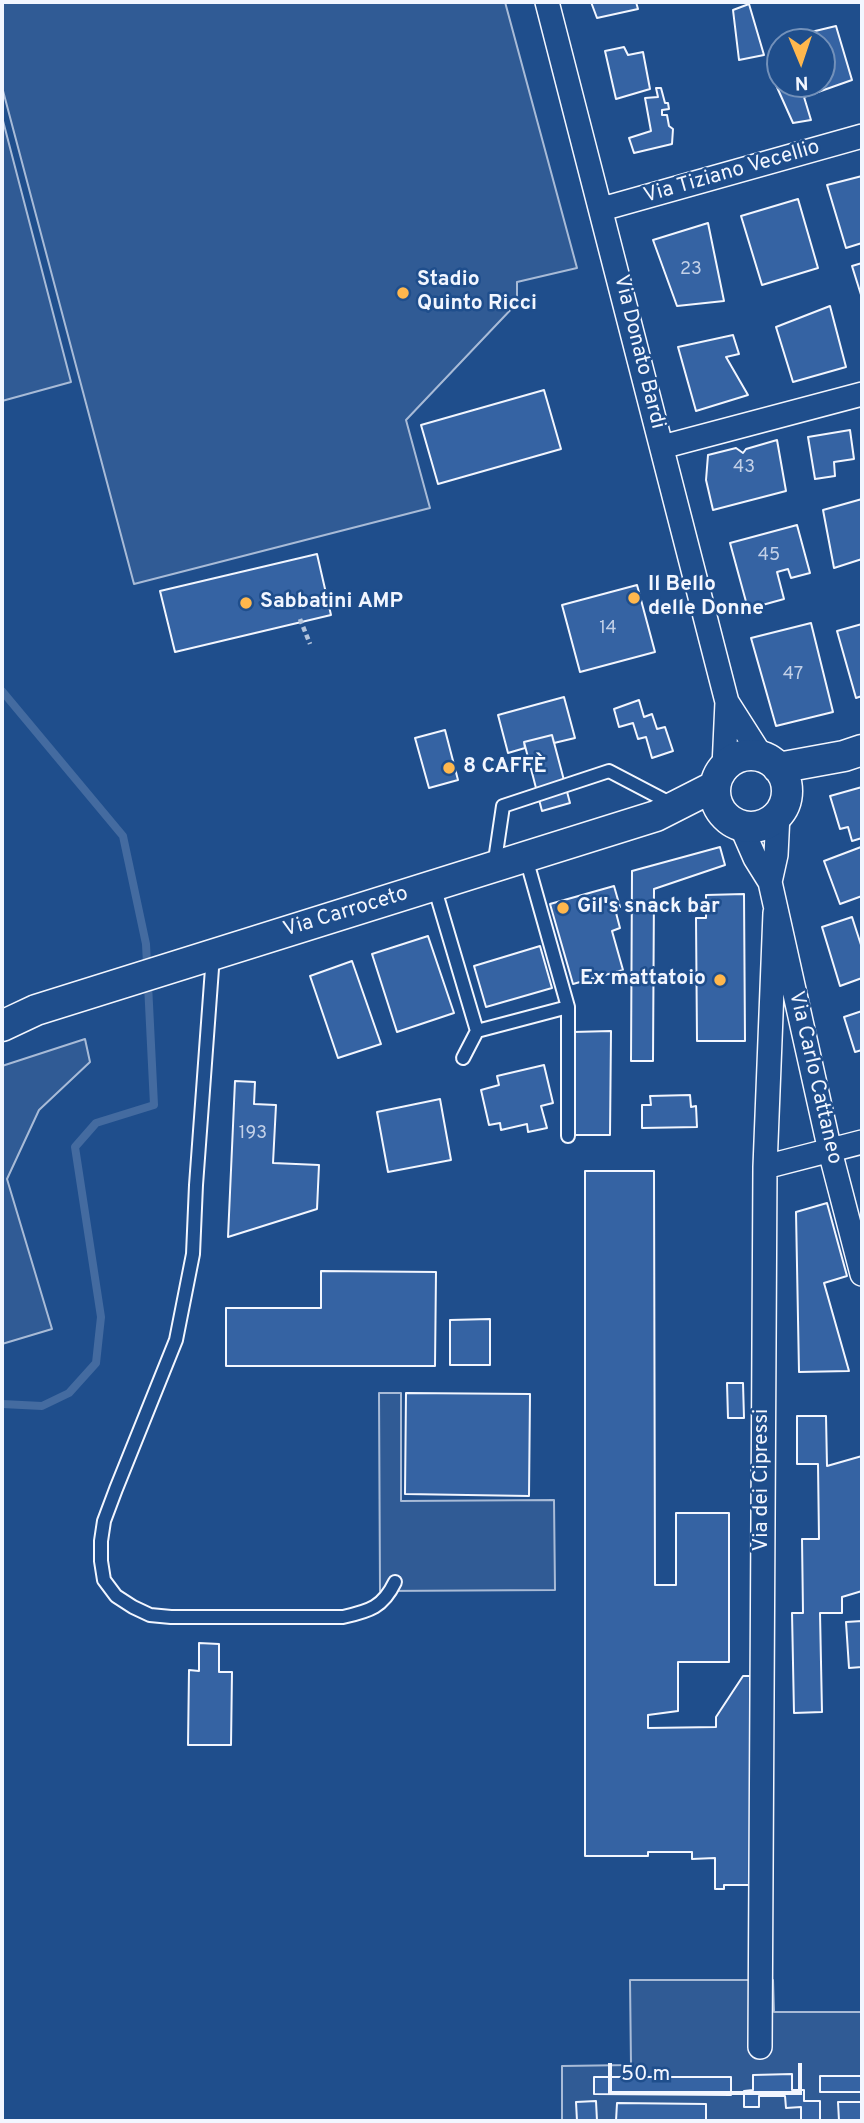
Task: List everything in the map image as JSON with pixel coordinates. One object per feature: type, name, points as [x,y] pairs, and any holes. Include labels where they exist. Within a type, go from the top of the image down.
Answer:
[{"type":"street","name":"Via Donato Bardi","points":[[547,2],[727,702],[776,784]]},
{"type":"street","name":"Via Tiziano Vecellio","points":[[602,209],[862,136]]},
{"type":"street","points":[[662,447],[862,394]]},
{"type":"street","name":"Via Donato Bardi","points":[[719,776],[727,702]]},
{"type":"street","points":[[776,784],[742,756],[719,776],[718,806],[736,824],[762,825],[776,784],[853,753]]},
{"type":"street","name":"Via Carroceto","points":[[2,1026],[36,1010],[665,811],[719,776]]},
{"type":"street","name":"Via Carlo Cattaneo","points":[[776,784],[776,855],[770,882],[775,913],[830,1151],[862,1274]]},
{"type":"street","name":"Via Carroceto","points":[[665,811],[736,824]]},
{"type":"street","name":"Via Carlo Cattaneo","points":[[736,824],[770,882]]},
{"type":"street","name":"Via dei Cipressi","points":[[760,2047],[765,1167],[775,913]]},
{"type":"street","name":"Via Carroceto","points":[[2,1013],[36,1010]]},
{"type":"street","points":[[765,1167],[862,1142]]},
{"type":"lane","points":[[494,867],[503,806],[609,771],[665,811]]},
{"type":"lane","points":[[526,857],[568,1007],[568,1136]]},
{"type":"lane","points":[[434,886],[477,1031],[463,1058]]},
{"type":"lane","points":[[213,955],[193,1254],[176,1340],[104,1521],[101,1561],[104,1580],[116,1596],[133,1607],[150,1615],[171,1616],[344,1617],[368,1611],[387,1598],[395,1582]]},
{"type":"lane","points":[[477,1031],[568,1007]]},
{"type":"path","points":[[300,619],[310,644]]},
{"type":"shaded area","name":"Stadio Quinto Ricci","points":[[2,2],[505,2],[577,268],[517,282],[517,303],[406,420],[430,508],[134,584],[2,87]]},
{"type":"shaded area","points":[[2,117],[71,382],[2,401]]},
{"type":"shaded area","points":[[85,1039],[90,1062],[39,1110],[7,1179],[52,1329],[2,1344],[2,1066]]},
{"type":"shaded area","points":[[379,1393],[401,1393],[401,1501],[554,1500],[555,1590],[380,1591]]},
{"type":"shaded area","points":[[630,1980],[773,1980],[774,2012],[862,2012],[862,2121],[562,2121],[562,2066],[631,2065]]},
{"type":"building","points":[[591,2],[636,2],[638,9],[597,18]]},
{"type":"building","points":[[749,4],[764,55],[739,60],[733,10]]},
{"type":"building","points":[[836,26],[852,80],[836,86],[836,28],[828,28]]},
{"type":"building","points":[[624,47],[628,55],[643,52],[650,89],[616,99],[605,51]]},
{"type":"building","points":[[656,88],[661,88],[665,103],[668,103],[669,109],[662,110],[662,115],[667,115],[669,126],[673,129],[672,144],[634,153],[629,138],[651,131],[645,98],[658,97]]},
{"type":"building","points":[[782,98],[804,98],[811,120],[793,123]]},
{"type":"building","points":[[862,176],[862,243],[846,248],[827,185]]},
{"type":"building","points":[[798,199],[818,268],[762,285],[741,216]]},
{"type":"building","points":[[708,223],[724,301],[677,306],[653,240]]},
{"type":"building","points":[[862,263],[862,298],[852,266]]},
{"type":"building","points":[[830,306],[846,367],[793,382],[776,327]]},
{"type":"building","points":[[733,335],[739,354],[726,357],[748,395],[696,411],[678,347]]},
{"type":"building","points":[[544,390],[561,449],[438,484],[421,425]]},
{"type":"building","points":[[850,430],[854,459],[834,462],[835,476],[815,479],[808,437]]},
{"type":"building","points":[[777,440],[786,491],[713,510],[706,480],[708,455],[736,448],[743,453],[746,449]]},
{"type":"building","points":[[862,499],[862,559],[834,568],[823,510]]},
{"type":"building","points":[[797,525],[810,573],[791,578],[788,569],[777,572],[784,599],[748,609],[730,543]]},
{"type":"building","name":"Sabbatini AMP","points":[[317,554],[331,615],[175,652],[160,591]]},
{"type":"building","points":[[637,585],[655,652],[580,672],[562,605]]},
{"type":"building","points":[[811,623],[833,712],[776,726],[751,638]]},
{"type":"building","points":[[862,624],[862,696],[856,698],[837,631]]},
{"type":"building","points":[[564,697],[575,738],[554,743],[552,735],[524,742],[525,748],[508,753],[498,715]]},
{"type":"building","points":[[639,700],[644,717],[652,714],[657,729],[665,727],[673,751],[652,758],[646,737],[638,739],[633,723],[619,727],[614,709]]},
{"type":"building","points":[[445,730],[458,780],[429,788],[415,738]]},
{"type":"building","points":[[552,735],[570,803],[542,811],[524,742]]},
{"type":"building","points":[[862,787],[862,838],[852,841],[848,827],[840,829],[830,796]]},
{"type":"building","points":[[720,847],[725,865],[654,889],[653,1061],[631,1061],[632,871]]},
{"type":"building","points":[[861,847],[862,896],[840,904],[824,861]]},
{"type":"building","points":[[614,886],[620,907],[615,909],[620,928],[612,931],[623,970],[573,984],[550,904]]},
{"type":"building","name":"Ex mattatoio","points":[[744,894],[745,1041],[697,1041],[696,918],[706,918],[706,895]]},
{"type":"building","points":[[852,917],[862,948],[862,978],[840,986],[822,927]]},
{"type":"building","points":[[428,936],[454,1013],[397,1032],[372,954]]},
{"type":"building","points":[[540,946],[552,988],[486,1007],[474,966]]},
{"type":"building","points":[[352,961],[381,1044],[338,1058],[310,976]]},
{"type":"building","points":[[862,1011],[862,1050],[855,1052],[844,1017]]},
{"type":"building","points":[[611,1031],[610,1135],[573,1135],[573,1032]]},
{"type":"building","points":[[544,1065],[553,1103],[541,1106],[547,1128],[528,1132],[527,1124],[501,1130],[500,1123],[489,1125],[481,1090],[499,1085],[497,1076]]},
{"type":"building","points":[[235,1081],[255,1082],[254,1104],[276,1105],[273,1163],[319,1165],[317,1209],[228,1237]]},
{"type":"building","points":[[690,1095],[691,1107],[696,1106],[697,1127],[642,1128],[642,1105],[651,1105],[650,1096]]},
{"type":"building","points":[[440,1099],[451,1160],[388,1172],[377,1112]]},
{"type":"building","points":[[585,1171],[654,1171],[655,1585],[676,1585],[676,1513],[729,1513],[729,1662],[678,1662],[678,1711],[648,1715],[648,1728],[716,1727],[716,1717],[743,1676],[750,1676],[751,1885],[724,1885],[724,1889],[715,1889],[715,1858],[692,1859],[692,1852],[648,1852],[648,1856],[585,1856]]},
{"type":"building","points":[[827,1203],[847,1276],[824,1283],[849,1371],[799,1372],[796,1212]]},
{"type":"building","points":[[321,1271],[436,1272],[435,1366],[226,1366],[226,1308],[321,1308]]},
{"type":"building","points":[[490,1319],[490,1365],[450,1365],[450,1320]]},
{"type":"building","points":[[727,1383],[743,1383],[744,1418],[728,1418]]},
{"type":"building","points":[[406,1393],[530,1394],[529,1496],[405,1494]]},
{"type":"building","points":[[797,1416],[826,1416],[827,1466],[862,1456],[862,1591],[842,1597],[842,1613],[820,1613],[822,1712],[794,1713],[792,1613],[803,1613],[802,1539],[819,1539],[818,1464],[797,1464]]},
{"type":"building","points":[[862,1621],[862,1667],[849,1668],[846,1622]]},
{"type":"building","points":[[199,1643],[219,1644],[219,1672],[232,1672],[231,1745],[188,1745],[189,1670],[199,1671]]},
{"type":"building","points":[[792,2074],[792,2090],[804,2090],[804,2101],[820,2101],[820,2121],[801,2121],[801,2107],[786,2108],[785,2096],[759,2096],[759,2107],[744,2107],[744,2091],[753,2090],[753,2075]]},
{"type":"building","points":[[820,2076],[862,2076],[862,2092],[820,2092]]},
{"type":"building","points":[[594,2077],[731,2077],[731,2095],[594,2094]]},
{"type":"building","points":[[596,2101],[597,2121],[577,2121],[576,2102]]},
{"type":"building","points":[[838,2102],[862,2102],[862,2121],[839,2121]]},
{"type":"building","points":[[617,2103],[706,2104],[706,2121],[616,2121]]},
{"type":"waterway","points":[[2,691],[123,836],[146,944],[154,1105],[96,1123],[75,1147],[101,1317],[96,1363],[69,1393],[42,1406],[2,1404]]},
{"type":"place","name":"Stadio Quinto Ricci","points":[[403,293]]},
{"type":"place","name":"Il Bello delle Donne","points":[[634,598]]},
{"type":"place","name":"Sabbatini AMP","points":[[246,603]]},
{"type":"place","name":"8 CAFFÈ","points":[[449,768]]},
{"type":"place","name":"Gil's snack bar","points":[[563,908]]},
{"type":"place","name":"Ex mattatoio","points":[[720,980]]}]
